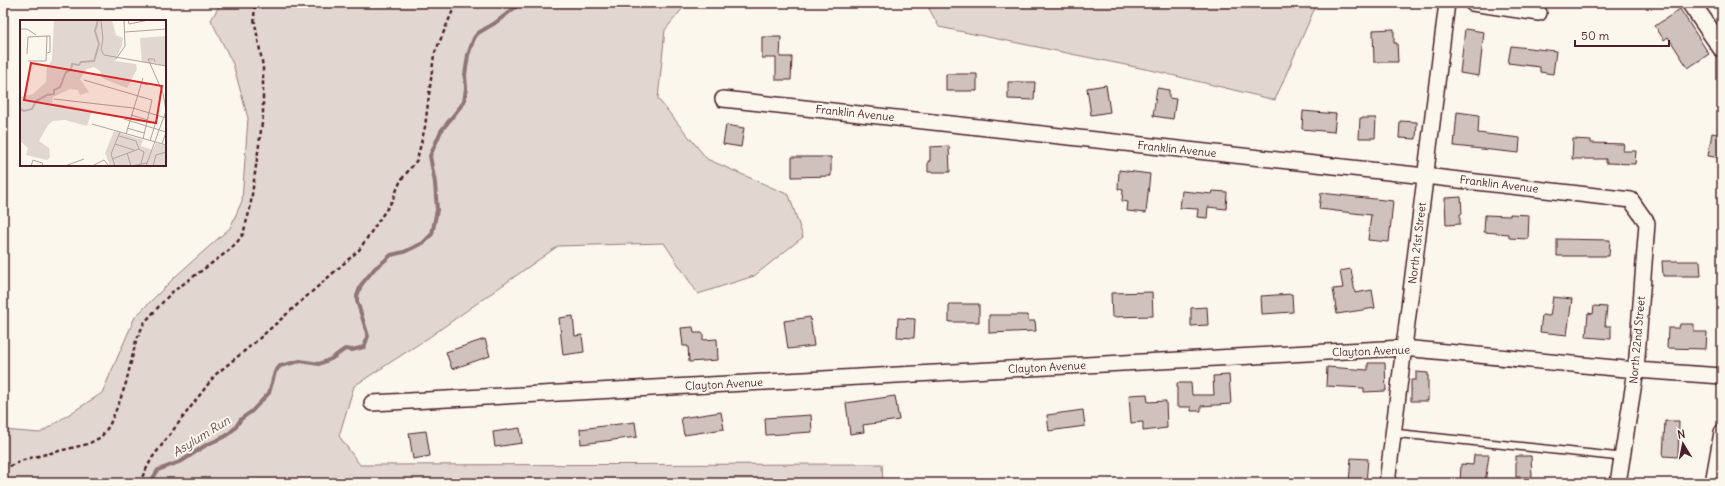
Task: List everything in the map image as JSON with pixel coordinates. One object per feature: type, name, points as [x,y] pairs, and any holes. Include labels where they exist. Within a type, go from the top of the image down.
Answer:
[{"type":"street","name":"North 21st Street","points":[[1387,483],[1447,3]]},
{"type":"street","points":[[1472,3],[1539,13]]},
{"type":"street","points":[[1691,3],[1722,48]]},
{"type":"street","name":"Franklin Avenue","points":[[723,99],[1631,200]]},
{"type":"street","name":"North 22nd Street","points":[[1618,483],[1636,370],[1647,223],[1631,200]]},
{"type":"street","name":"Clayton Avenue","points":[[372,403],[1403,348],[1636,370],[1722,376]]},
{"type":"street","points":[[1713,483],[1722,432]]},
{"type":"lane","points":[[1393,433],[1621,457]]},
{"type":"path","points":[[3,469],[26,459],[88,444],[101,436],[109,426],[120,403],[136,341],[144,323],[171,293],[227,252],[243,234],[250,209],[264,116],[263,67],[254,18],[256,3]]},
{"type":"path","points":[[139,483],[152,458],[215,375],[253,344],[359,250],[392,201],[401,180],[417,160],[425,127],[434,55],[456,3]]},
{"type":"shaded area","points":[[221,3],[687,3],[665,30],[658,99],[707,159],[789,195],[803,237],[754,276],[698,294],[664,243],[558,246],[428,338],[354,386],[339,436],[360,465],[882,464],[883,483],[3,483],[3,430],[40,433],[102,393],[135,317],[177,275],[230,228],[242,201],[248,118],[233,64],[211,20]]},
{"type":"shaded area","points":[[926,3],[1317,3],[1275,100],[1155,71],[939,27]]},
{"type":"building","points":[[1680,9],[1709,54],[1688,68],[1668,37],[1664,40],[1655,26]]},
{"type":"building","points":[[1394,29],[1394,43],[1397,43],[1398,62],[1374,62],[1373,30]]},
{"type":"building","points":[[1465,29],[1484,32],[1479,76],[1460,73]]},
{"type":"building","points":[[762,37],[781,37],[780,57],[792,57],[791,80],[776,80],[776,58],[762,58]]},
{"type":"building","points":[[1511,46],[1556,51],[1553,74],[1540,72],[1540,67],[1508,63]]},
{"type":"building","points":[[946,74],[977,74],[977,91],[946,91]]},
{"type":"building","points":[[1008,82],[1035,82],[1034,100],[1008,99]]},
{"type":"building","points":[[1106,85],[1110,112],[1091,115],[1087,88]]},
{"type":"building","points":[[1157,88],[1169,90],[1169,98],[1176,99],[1173,119],[1153,116]]},
{"type":"building","points":[[1303,111],[1336,114],[1334,132],[1302,129]]},
{"type":"building","points":[[1457,112],[1479,115],[1478,133],[1520,138],[1519,153],[1454,146]]},
{"type":"building","points":[[1360,118],[1376,118],[1375,138],[1359,138]]},
{"type":"building","points":[[1400,121],[1417,122],[1416,139],[1399,138]]},
{"type":"building","points":[[726,125],[744,128],[741,147],[723,144]]},
{"type":"building","points":[[1712,133],[1722,135],[1722,158],[1708,156]]},
{"type":"building","points":[[1573,139],[1591,140],[1591,143],[1624,144],[1623,151],[1636,151],[1635,164],[1606,163],[1606,159],[1572,159]]},
{"type":"building","points":[[949,146],[950,172],[928,172],[930,147]]},
{"type":"building","points":[[792,157],[831,157],[831,176],[792,177]]},
{"type":"building","points":[[1119,170],[1150,174],[1146,213],[1127,211],[1128,202],[1122,201],[1123,190],[1118,189]]},
{"type":"building","points":[[1182,191],[1212,194],[1213,191],[1227,192],[1226,209],[1208,207],[1207,218],[1197,217],[1198,209],[1180,208]]},
{"type":"building","points":[[1321,193],[1393,201],[1389,242],[1368,240],[1371,215],[1319,209]]},
{"type":"building","points":[[1461,197],[1462,214],[1460,214],[1460,224],[1446,225],[1445,198]]},
{"type":"building","points":[[1510,214],[1529,215],[1528,239],[1509,238],[1509,234],[1484,232],[1485,215],[1510,216]]},
{"type":"building","points":[[1557,239],[1610,240],[1609,256],[1557,256]]},
{"type":"building","points":[[1662,261],[1700,261],[1701,276],[1663,276]]},
{"type":"building","points":[[1351,269],[1355,293],[1372,290],[1375,308],[1337,314],[1333,289],[1343,288],[1340,271]]},
{"type":"building","points":[[1152,292],[1153,316],[1112,317],[1111,293]]},
{"type":"building","points":[[1292,294],[1293,312],[1262,314],[1261,296]]},
{"type":"building","points":[[1553,297],[1572,299],[1567,335],[1540,332],[1542,315],[1550,316]]},
{"type":"building","points":[[949,304],[979,304],[979,322],[949,322]]},
{"type":"building","points":[[1594,306],[1607,307],[1605,326],[1611,326],[1611,339],[1586,337],[1588,313],[1593,314]]},
{"type":"building","points":[[1207,307],[1208,325],[1191,326],[1191,308]]},
{"type":"building","points":[[989,315],[1028,315],[1028,321],[1035,321],[1036,331],[989,333]]},
{"type":"building","points":[[573,316],[575,336],[582,335],[584,352],[563,355],[559,318]]},
{"type":"building","points":[[810,317],[814,346],[788,349],[784,321]]},
{"type":"building","points":[[898,318],[915,319],[914,338],[897,337]]},
{"type":"building","points":[[1680,324],[1694,324],[1694,332],[1707,332],[1706,349],[1667,348],[1668,328],[1679,328]]},
{"type":"building","points":[[693,327],[694,333],[703,333],[703,340],[717,339],[718,360],[689,362],[688,346],[683,346],[681,328]]},
{"type":"building","points":[[485,339],[490,356],[452,369],[446,352]]},
{"type":"building","points":[[1368,363],[1385,363],[1386,391],[1364,392],[1364,388],[1326,386],[1327,367],[1368,370]]},
{"type":"building","points":[[1416,372],[1428,373],[1428,401],[1411,401],[1411,380],[1416,380]]},
{"type":"building","points":[[1229,375],[1231,404],[1201,406],[1201,411],[1191,411],[1191,407],[1177,407],[1177,383],[1191,383],[1192,395],[1214,395],[1213,376]]},
{"type":"building","points":[[1147,394],[1148,402],[1166,401],[1167,428],[1143,431],[1143,422],[1131,423],[1129,395]]},
{"type":"building","points":[[895,396],[899,420],[863,425],[864,432],[850,434],[846,403]]},
{"type":"building","points":[[1083,410],[1085,426],[1049,431],[1047,415]]},
{"type":"building","points":[[721,412],[724,429],[684,435],[681,418]]},
{"type":"building","points":[[811,415],[812,432],[766,435],[765,418]]},
{"type":"building","points":[[1665,421],[1679,421],[1678,457],[1663,456]]},
{"type":"building","points":[[635,422],[637,437],[581,444],[580,429]]},
{"type":"building","points":[[520,428],[522,443],[495,447],[493,432]]},
{"type":"building","points":[[426,431],[430,456],[413,459],[409,433]]},
{"type":"building","points":[[1474,455],[1489,455],[1485,483],[1460,483],[1461,464],[1473,465]]},
{"type":"building","points":[[1516,456],[1531,456],[1532,477],[1516,477]]},
{"type":"building","points":[[1351,458],[1368,459],[1366,483],[1349,483]]},
{"type":"waterway","name":"Asylum Run","points":[[150,483],[158,470],[182,461],[206,445],[226,436],[235,428],[241,419],[252,411],[269,393],[275,372],[280,366],[300,361],[319,364],[331,359],[345,349],[352,350],[364,347],[368,336],[357,301],[357,296],[361,285],[375,268],[391,255],[404,252],[423,243],[432,234],[437,210],[435,183],[430,156],[441,131],[464,102],[466,88],[465,75],[468,55],[474,38],[478,33],[495,23],[521,3]]}]
